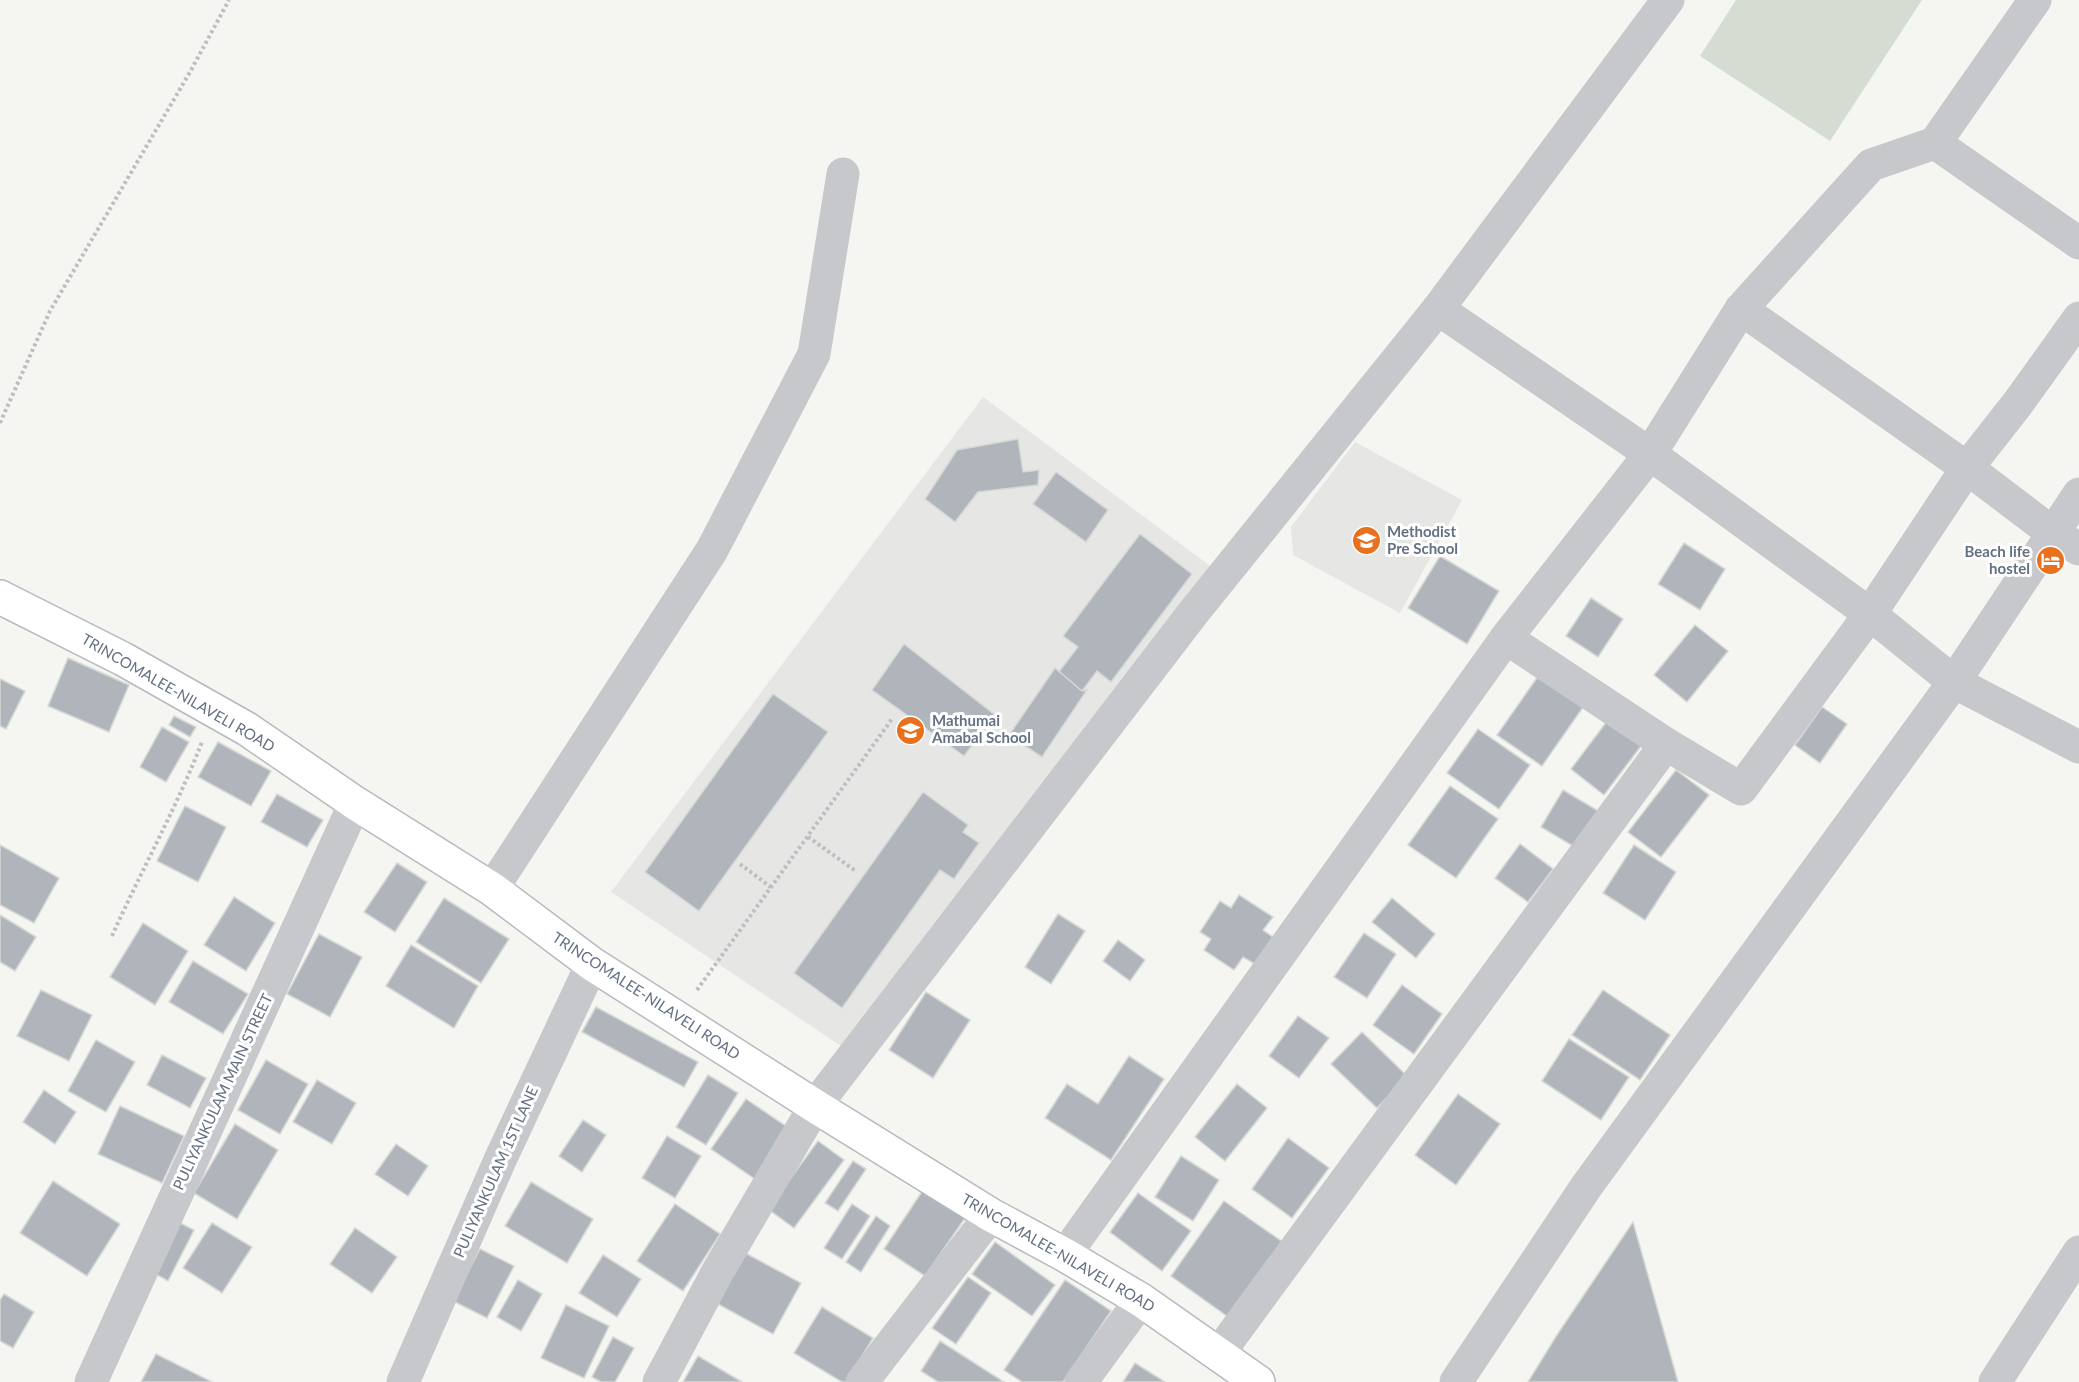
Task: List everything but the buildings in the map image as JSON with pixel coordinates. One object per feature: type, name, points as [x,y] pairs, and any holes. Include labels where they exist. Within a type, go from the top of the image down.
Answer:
[{"type":"main road","name":"TRINCOMALEE-NILAVELI ROAD","points":[[0,597],[123,659],[247,729],[355,803],[492,889],[592,964],[991,1215],[1141,1300],[1258,1382]]},
{"type":"street","points":[[659,1382],[718,1271],[815,1106],[1193,613],[1438,309],[1668,0]]},
{"type":"street","points":[[1065,1255],[1506,638],[1650,454],[1741,309],[1870,165],[1935,143],[2035,0]]},
{"type":"street","points":[[1935,143],[2078,239]]},
{"type":"street","points":[[492,889],[712,550],[814,354],[843,174]]},
{"type":"street","points":[[1438,309],[1650,454],[1870,614],[1954,682],[2079,747]]},
{"type":"street","points":[[1741,309],[1967,468],[2066,541]]},
{"type":"street","points":[[1506,638],[1666,744],[1741,789],[1870,614],[1967,468],[2018,403],[2079,318]]},
{"type":"street","points":[[1456,1382],[1586,1187],[1954,682],[2066,541],[2079,494]]},
{"type":"street","points":[[1219,1353],[1666,744]]},
{"type":"street","name":"PULIYANKULAM MAIN STREET","points":[[91,1382],[355,803]]},
{"type":"street","name":"PULIYANKULAM 1ST LANE","points":[[404,1382],[500,1160],[592,964]]},
{"type":"street","points":[[862,1382],[991,1215]]},
{"type":"street","points":[[1995,1382],[2079,1252]]},
{"type":"street","points":[[1081,1382],[1141,1300]]},
{"type":"path","points":[[0,423],[50,311],[190,72],[229,0]]},
{"type":"path","points":[[112,936],[133,888],[185,787],[215,710]]},
{"type":"path","points":[[677,1017],[892,719]]},
{"type":"path","points":[[808,837],[857,872]]},
{"type":"path","points":[[740,864],[772,888]]},
{"type":"shaded area","points":[[1736,0],[1922,0],[1830,141],[1700,56]]},
{"type":"shaded area","name":"Mathumai Amabal School","points":[[983,397],[1213,568],[844,1048],[611,892]]},
{"type":"shaded area","name":"Methodist Pre School","points":[[1355,442],[1462,500],[1400,613],[1293,555],[1291,527]]},
{"type":"place","name":"Methodist Pre School","points":[[1366,541]]},
{"type":"place","name":"Beach life hostel","points":[[2051,561]]},
{"type":"place","name":"Mathumai Amabal School","points":[[911,730]]}]
